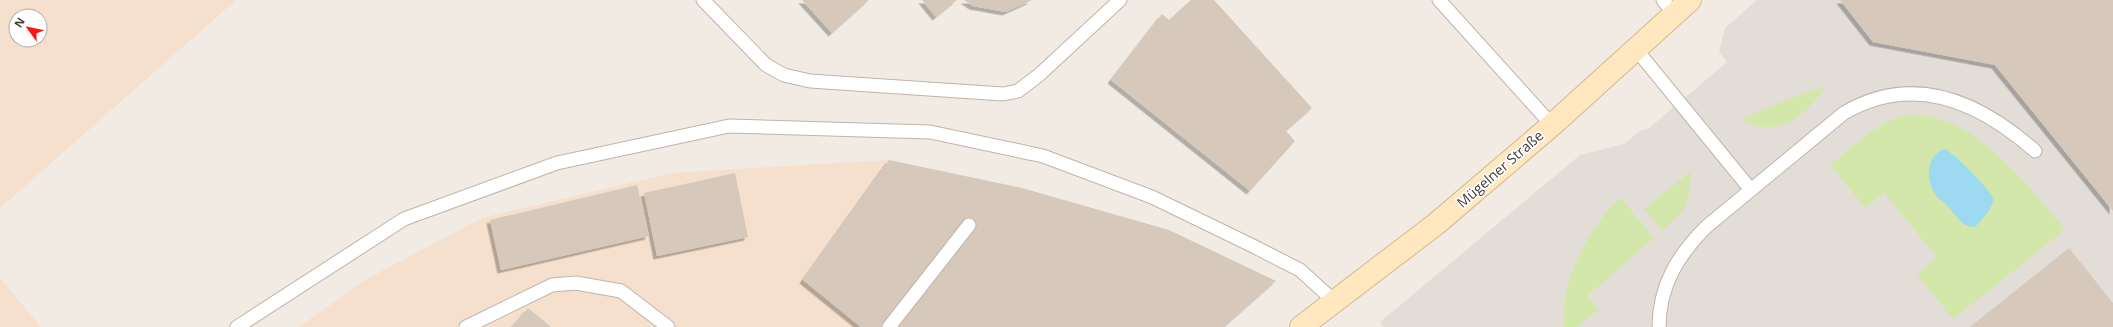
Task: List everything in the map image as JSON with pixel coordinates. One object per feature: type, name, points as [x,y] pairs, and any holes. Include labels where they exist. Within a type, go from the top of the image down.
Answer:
[{"type":"street","name":"Mügelner Straße","points":[[1301,327],[1436,224],[1552,124],[1635,48],[1675,5]]},
{"type":"lane","points":[[703,0],[766,64],[784,75],[810,81],[1003,94],[1018,91],[1039,75],[1120,0]]},
{"type":"lane","points":[[1439,0],[1552,124]]},
{"type":"lane","points":[[1635,48],[1751,190]]},
{"type":"lane","points":[[1659,327],[1662,296],[1668,277],[1678,259],[1706,227],[1844,113],[1867,101],[1889,95],[1918,94],[1960,102],[1999,122],[2014,132],[2035,151]]},
{"type":"lane","points":[[236,327],[404,219],[558,163],[729,126],[930,132],[1043,156],[1152,197],[1253,246],[1300,270],[1334,301]]},
{"type":"lane","points":[[889,327],[969,224]]},
{"type":"lane","points":[[466,327],[552,285],[576,283],[621,291],[668,327]]},
{"type":"shaded area","points":[[0,0],[236,0],[0,208]]},
{"type":"shaded area","points":[[1757,0],[2113,0],[2113,327],[1384,327],[1380,322],[1580,155],[1624,144],[1640,131],[1649,128],[1727,62],[1719,52],[1725,28]]},
{"type":"shaded area","points":[[889,160],[803,279],[861,327],[299,327],[365,280],[482,218],[672,173]]},
{"type":"shaded area","points":[[0,278],[41,327],[0,327]]},
{"type":"green space","points":[[1826,86],[1810,106],[1790,122],[1779,126],[1767,127],[1754,125],[1741,119],[1799,95]]},
{"type":"green space","points":[[1902,115],[1921,115],[1933,117],[1953,124],[1972,135],[1990,148],[2023,179],[2065,230],[1953,319],[1917,275],[1937,257],[1884,193],[1865,208],[1830,165],[1873,130]]},
{"type":"green space","points":[[1691,171],[1688,199],[1685,206],[1677,218],[1662,231],[1644,209]]},
{"type":"green space","points":[[1620,197],[1654,238],[1587,296],[1599,310],[1577,327],[1564,327],[1564,309],[1567,291],[1578,256],[1597,225]]},
{"type":"water","points":[[1945,149],[1972,172],[1987,189],[1993,199],[1989,210],[1975,227],[1962,223],[1947,205],[1938,198],[1932,189],[1929,176],[1931,162],[1934,156]]},
{"type":"building","points":[[802,0],[869,0],[832,33]]},
{"type":"building","points":[[922,0],[957,0],[936,17]]},
{"type":"building","points":[[964,0],[1032,0],[1006,12],[973,6]]},
{"type":"building","points":[[1191,0],[1214,0],[1312,108],[1286,131],[1295,141],[1250,191],[1111,80],[1162,14],[1169,20]]},
{"type":"building","points":[[1840,0],[2113,0],[2113,211],[1995,65],[1873,42]]},
{"type":"building","points":[[889,160],[1022,188],[1169,230],[1276,281],[1224,327],[861,327],[803,280]]},
{"type":"building","points":[[735,173],[748,237],[657,256],[644,193]]},
{"type":"building","points":[[637,185],[649,236],[501,270],[490,220]]},
{"type":"building","points":[[2069,248],[2113,303],[2113,327],[1970,327]]},
{"type":"building","points":[[528,308],[551,327],[512,327]]}]
